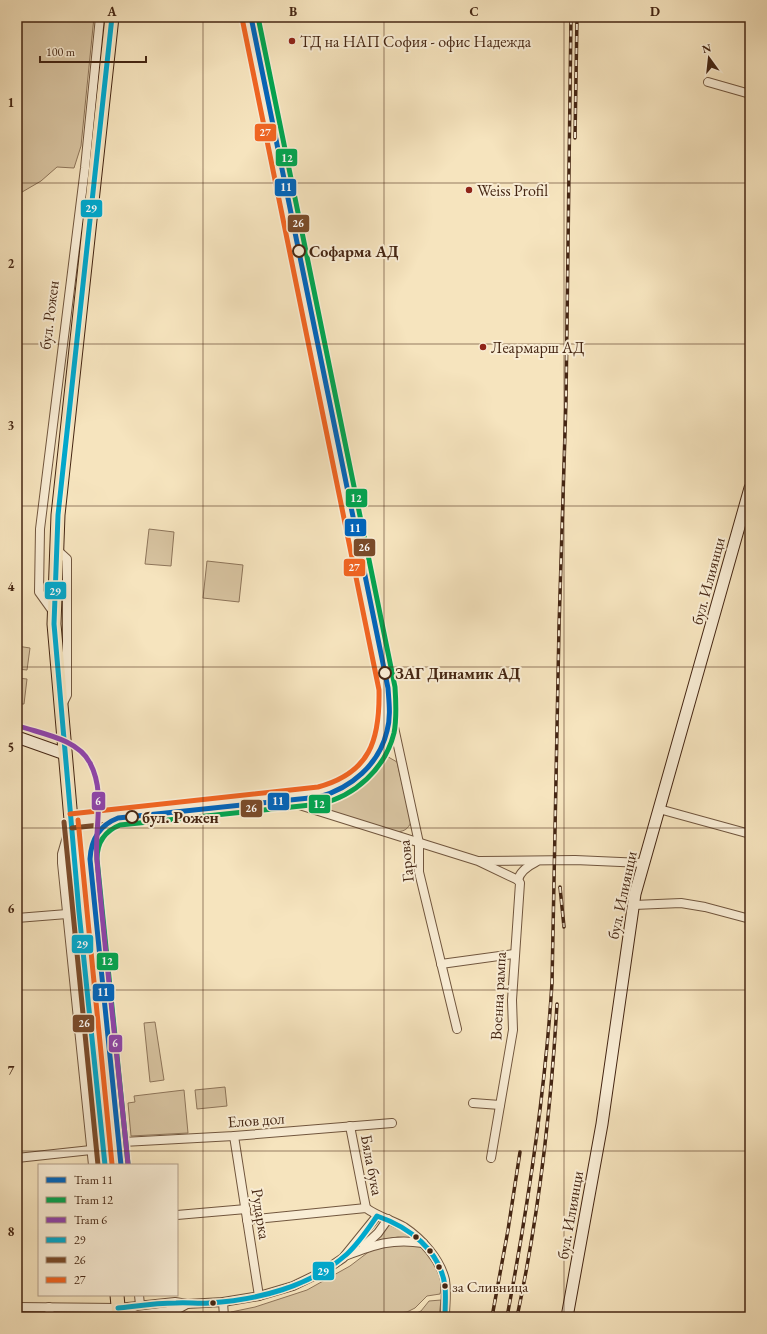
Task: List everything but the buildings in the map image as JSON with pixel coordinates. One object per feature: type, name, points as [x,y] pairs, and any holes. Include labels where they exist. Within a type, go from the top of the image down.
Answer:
[{"type":"main road","name":"бул. Рожен","points":[[105,1164],[71,821],[54,613],[55,548],[112,17]]},
{"type":"street","name":"бул. Рожен","points":[[54,613],[39,592],[40,529],[85,168],[100,17]]},
{"type":"street","points":[[71,821],[277,798],[334,790],[349,783],[362,771],[374,756],[385,730],[386,689],[249,17]]},
{"type":"street","points":[[708,82],[750,94]]},
{"type":"street","name":"бул. Илиянци","points":[[567,1317],[602,1124],[634,905],[643,863],[660,809],[750,488]]},
{"type":"street","name":"бул. Рожен","points":[[55,548],[67,559],[67,695],[61,708]]},
{"type":"street","name":"Гарова","points":[[386,689],[419,843],[419,872],[457,1029]]},
{"type":"street","points":[[17,737],[65,754]]},
{"type":"street","points":[[277,798],[478,861],[519,884],[519,875],[537,861]]},
{"type":"street","points":[[660,809],[750,834]]},
{"type":"street","points":[[125,1164],[94,854],[96,840],[103,829],[118,818],[130,815]]},
{"type":"street","name":"бул. Рожен","points":[[71,821],[62,854],[92,1164]]},
{"type":"street","points":[[478,861],[643,863]]},
{"type":"street","name":"Военна рампа","points":[[491,1158],[513,1030],[512,1000],[519,884]]},
{"type":"street","points":[[634,905],[681,903],[705,907],[750,919]]},
{"type":"street","points":[[17,918],[67,914]]},
{"type":"street","points":[[441,964],[514,954]]},
{"type":"street","points":[[473,1103],[500,1106]]},
{"type":"street","name":"Елов дол","points":[[123,1142],[234,1136],[392,1123]]},
{"type":"street","name":"Бяла бука","points":[[350,1126],[366,1208]]},
{"type":"street","name":"Рударка","points":[[234,1136],[259,1296]]},
{"type":"street","points":[[17,1158],[91,1150]]},
{"type":"street","points":[[248,1220],[366,1208],[377,1216],[388,1219],[404,1228],[423,1243],[435,1257],[445,1280],[445,1317]]},
{"type":"street","points":[[178,1215],[246,1209]]},
{"type":"street","points":[[343,1258],[377,1216]]},
{"type":"street","points":[[357,1252],[378,1233],[388,1219]]},
{"type":"street","points":[[17,1307],[118,1307],[174,1302],[187,1304],[223,1302],[259,1296],[293,1286],[324,1271],[343,1258],[372,1245],[407,1241],[423,1243]]},
{"type":"street","points":[[140,1296],[140,1305]]},
{"type":"street","points":[[223,1302],[224,1317]]},
{"type":"street","points":[[118,1307],[137,1315],[176,1310],[187,1304]]},
{"type":"street","points":[[50,1307],[50,1317]]},
{"type":"shaded area","points":[[17,17],[94,17],[81,146],[74,168],[57,167],[41,181],[17,195]]},
{"type":"shaded area","points":[[149,529],[174,532],[171,566],[145,564]]},
{"type":"shaded area","points":[[207,561],[243,565],[239,602],[203,598]]},
{"type":"shaded area","points":[[17,646],[30,648],[27,670],[17,669]]},
{"type":"shaded area","points":[[17,678],[27,679],[24,704],[17,704]]},
{"type":"shaded area","points":[[383,754],[397,762],[411,822],[406,829],[397,832],[313,806],[313,802],[336,796],[354,786],[369,772]]},
{"type":"shaded area","points":[[155,1022],[164,1080],[150,1082],[144,1023]]},
{"type":"shaded area","points":[[225,1087],[227,1106],[197,1109],[195,1090]]},
{"type":"shaded area","points":[[184,1090],[188,1133],[131,1136],[128,1103],[135,1102],[134,1096]]},
{"type":"shaded area","points":[[389,1224],[403,1230],[413,1238],[398,1237],[375,1241]]},
{"type":"shaded area","points":[[390,1244],[415,1244],[424,1248],[429,1253],[439,1274],[441,1288],[440,1294],[427,1296],[415,1308],[407,1312],[391,1314],[357,1317],[231,1317],[231,1312],[255,1307],[307,1290],[350,1266],[375,1247]]},
{"type":"shaded area","points":[[441,1300],[439,1317],[408,1317],[421,1311],[429,1301]]},
{"type":"railway","points":[[507,1317],[535,1150],[545,1067],[552,983],[559,627],[566,400],[571,17]]},
{"type":"railway","points":[[575,138],[577,17]]},
{"type":"railway","points":[[560,887],[564,927]]},
{"type":"railway","points":[[517,1317],[532,1239],[548,1122],[557,1004]]},
{"type":"railway","points":[[492,1317],[508,1230],[520,1152]]},
{"type":"tram line","name":"11","points":[[121,1164],[90,859],[92,846],[101,829],[118,818],[319,797],[331,793],[342,788],[362,773],[378,754],[387,731],[389,720],[388,688],[251,17]]},
{"type":"tram line","name":"12","points":[[128,1164],[97,859],[98,848],[103,838],[106,834],[120,825],[320,804],[333,800],[356,788],[376,769],[390,746],[395,727],[395,687],[258,17]]},
{"type":"tram line","name":"6","points":[[19,726],[59,738],[77,748],[90,763],[95,774],[98,798],[97,861],[128,1164]]},
{"type":"transit line","name":"29","points":[[105,1164],[79,912],[54,624],[58,515],[112,17]]},
{"type":"transit line","name":"26","points":[[72,828],[320,801],[340,794],[356,785],[369,774],[387,745],[391,727],[393,688],[256,17]]},
{"type":"transit line","name":"27","points":[[70,814],[318,787],[336,781],[350,773],[368,752],[374,739],[379,708],[379,690],[242,18]]},
{"type":"transit line","name":"27","points":[[78,820],[112,1164]]},
{"type":"transit line","name":"26","points":[[64,822],[98,1164]]},
{"type":"transit line","name":"29","points":[[118,1308],[246,1299],[282,1290],[317,1275],[347,1254],[363,1236],[377,1216],[411,1233],[430,1251],[437,1261],[445,1286],[445,1317]]},
{"type":"place","name":"ТД на НАП София - офис Надежда","points":[[292,41]]},
{"type":"place","name":"Weiss Profil","points":[[469,190]]},
{"type":"place","name":"Софарма АД","points":[[299,251]]},
{"type":"place","name":"Леармарш АД","points":[[483,347]]},
{"type":"place","name":"ЗАГ Динамик АД","points":[[385,673]]},
{"type":"place","name":"бул. Рожен","points":[[132,817]]},
{"type":"place","name":"за Сливница","points":[[445,1286]]}]
